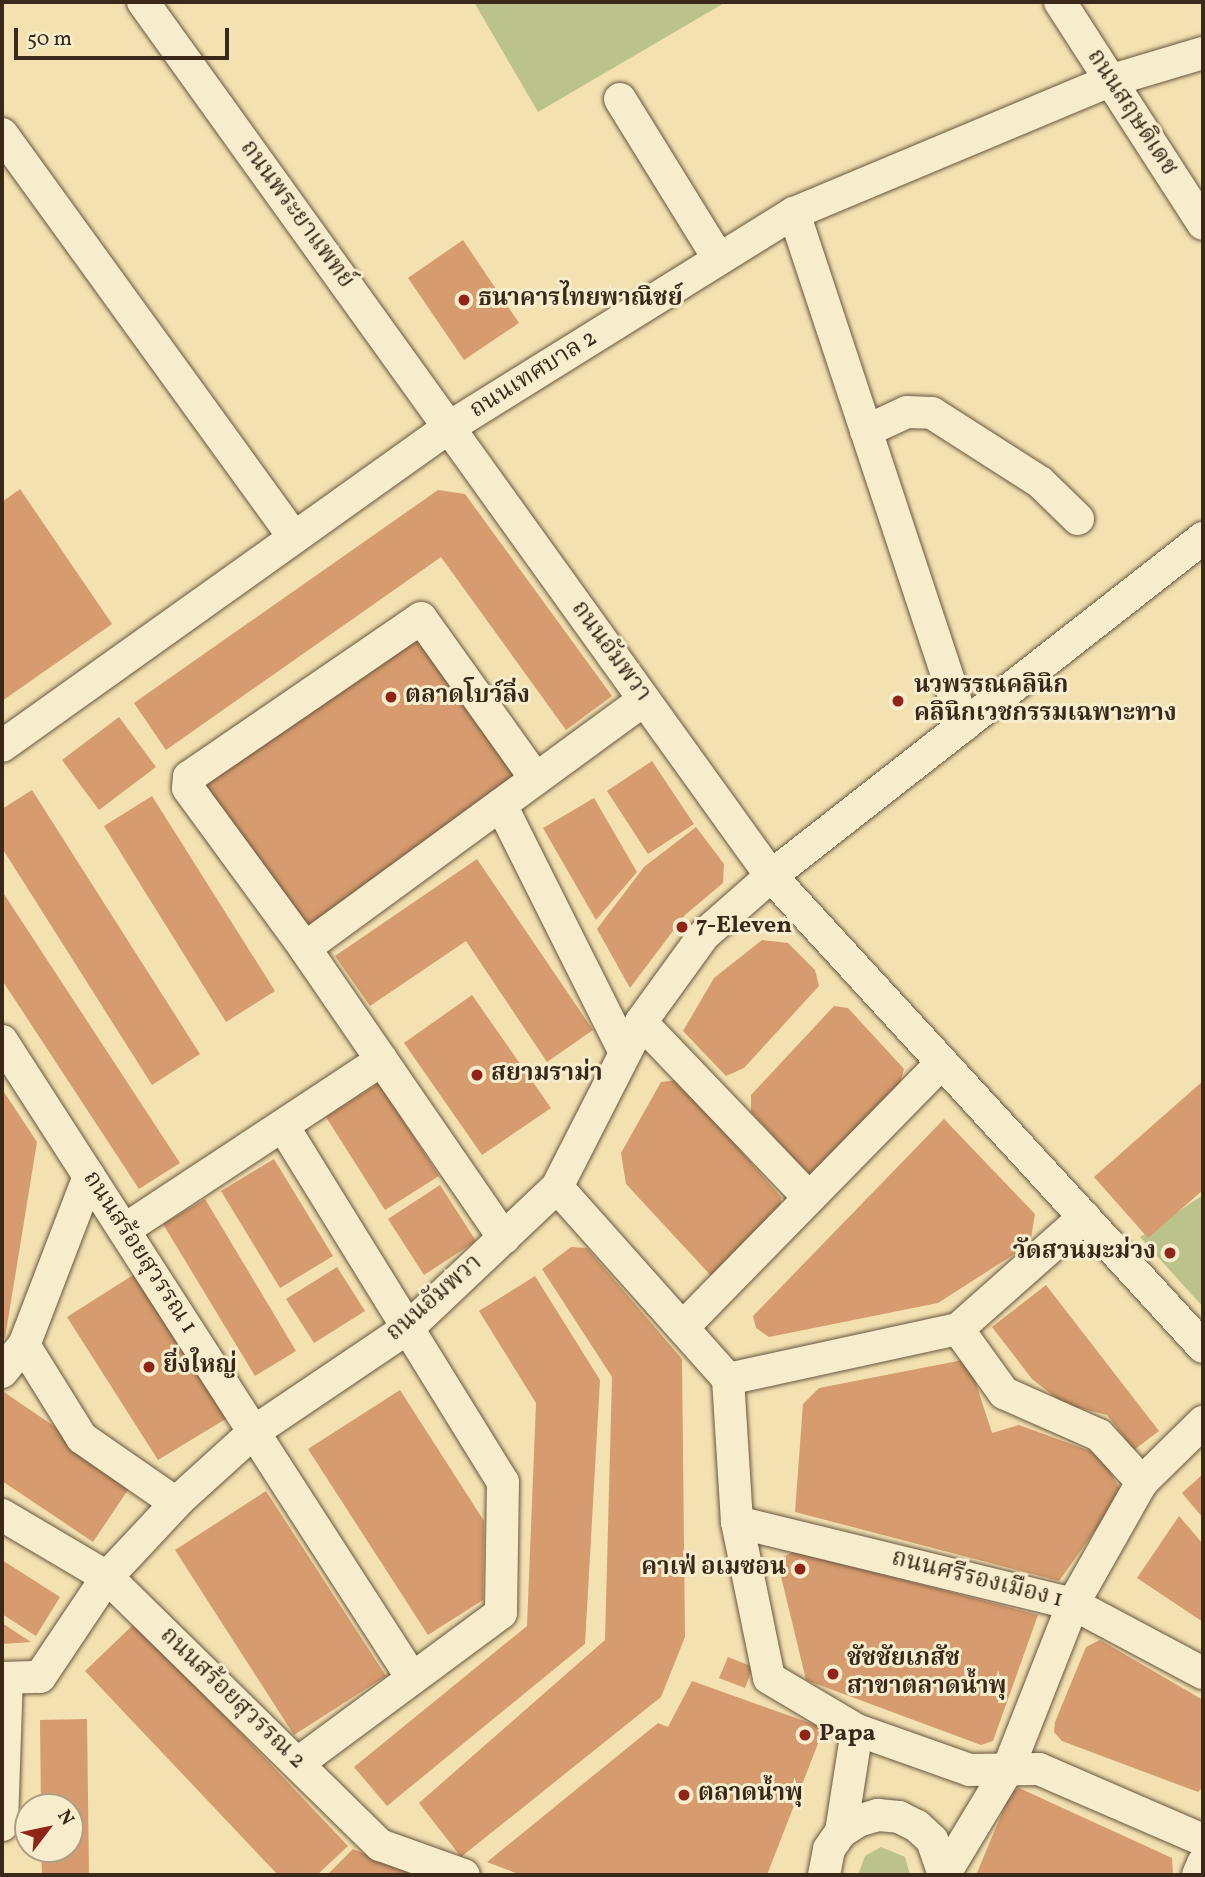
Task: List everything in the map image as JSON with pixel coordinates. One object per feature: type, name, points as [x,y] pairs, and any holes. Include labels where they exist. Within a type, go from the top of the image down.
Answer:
[{"type":"street","name":"ถนนพระยาแพทย์","points":[[143,2],[449,428]]},
{"type":"street","name":"ถนนสฤษดิเดช","points":[[1060,2],[1203,224]]},
{"type":"street","name":"ถนนเทศบาล 2","points":[[2,746],[449,428],[794,212],[1109,81],[1203,53]]},
{"type":"street","points":[[620,99],[719,259]]},
{"type":"street","points":[[2,134],[295,538]]},
{"type":"street","points":[[794,212],[964,726]]},
{"type":"street","points":[[866,430],[907,412],[932,413],[1010,460],[1079,519]]},
{"type":"street","name":"ถนนอัมพวา","points":[[449,428],[771,876],[1203,1347]]},
{"type":"street","name":"ถนนอัมพวา","points":[[4,1678],[40,1677],[107,1577],[180,1499],[255,1431],[409,1327],[558,1187],[641,1022],[704,935],[771,876],[1203,538]]},
{"type":"street","points":[[504,1238],[305,948],[188,788],[188,777],[421,618],[535,778]]},
{"type":"street","points":[[305,948],[644,700]]},
{"type":"street","points":[[501,805],[625,1053]]},
{"type":"street","points":[[641,1022],[809,1198]]},
{"type":"street","name":"ถนนสร้อยสุวรรณ 1","points":[[2,1041],[412,1678]]},
{"type":"street","points":[[124,1230],[382,1060]]},
{"type":"street","points":[[685,1325],[942,1063]]},
{"type":"street","points":[[283,1126],[503,1482],[501,1613],[298,1763]]},
{"type":"street","points":[[2,1372],[24,1345],[89,1176]]},
{"type":"street","points":[[558,1187],[685,1325],[728,1379],[737,1522],[769,1678],[857,1730],[970,1770],[1039,1769],[1203,1840]]},
{"type":"street","points":[[728,1379],[958,1329],[1084,1217]]},
{"type":"street","points":[[958,1329],[1004,1393],[1099,1435],[1142,1482]]},
{"type":"street","points":[[24,1345],[82,1438],[170,1499],[180,1499]]},
{"type":"street","points":[[944,1875],[1008,1769],[1073,1604],[1142,1482],[1203,1422]]},
{"type":"street","name":"ถนนสร้อยสุวรรณ 2","points":[[2,1515],[107,1577],[380,1845],[464,1875]]},
{"type":"street","name":"ถนนศรีรองเมือง 1","points":[[737,1522],[1073,1604],[1203,1673]]},
{"type":"street","points":[[2,1825],[4,1678]]},
{"type":"street","points":[[824,1875],[829,1849],[841,1832],[857,1730]]},
{"type":"street","points":[[841,1832],[868,1818],[899,1817],[932,1840],[944,1875]]},
{"type":"street","points":[[1198,1875],[1203,1863]]},
{"type":"green space","points":[[474,2],[726,2],[538,112]]},
{"type":"green space","points":[[1203,1195],[1203,1307],[1140,1237]]},
{"type":"green space","points":[[881,1847],[905,1857],[910,1875],[858,1875],[865,1856]]},
{"type":"building","name":"ธนาคารไทยพาณิชย์","points":[[463,240],[519,323],[464,360],[408,278]]},
{"type":"building","points":[[20,489],[112,624],[2,701],[2,502]]},
{"type":"building","points":[[438,490],[465,494],[612,696],[566,730],[441,557],[166,750],[134,703]]},
{"type":"building","name":"ตลาดโบว์ลิ่ง","points":[[421,618],[535,778],[296,933],[189,777]]},
{"type":"building","points":[[119,717],[156,767],[99,810],[62,760]]},
{"type":"building","points":[[652,761],[694,824],[648,854],[607,791]]},
{"type":"building","points":[[32,790],[200,1054],[152,1085],[2,848],[2,809]]},
{"type":"building","points":[[152,796],[275,991],[226,1022],[104,826]]},
{"type":"building","points":[[594,798],[637,872],[596,920],[543,828]]},
{"type":"building","points":[[696,827],[724,864],[723,883],[685,915],[630,988],[597,929],[644,867]]},
{"type":"building","points":[[477,859],[593,1030],[547,1062],[466,941],[370,1006],[335,956]]},
{"type":"building","points":[[2,891],[180,1163],[139,1189],[2,980]]},
{"type":"building","points":[[762,940],[788,943],[815,970],[819,986],[744,1068],[726,1076],[683,1031],[714,978]]},
{"type":"building","name":"สยามราม่า","points":[[472,995],[551,1108],[482,1155],[404,1043]]},
{"type":"building","points":[[834,1006],[848,1008],[904,1069],[899,1087],[822,1173],[809,1174],[751,1112],[751,1095]]},
{"type":"building","points":[[679,1080],[781,1197],[780,1215],[714,1279],[626,1184],[621,1153],[661,1082]]},
{"type":"building","points":[[1203,1081],[1203,1190],[1148,1238],[1094,1177]]},
{"type":"building","points":[[379,1083],[439,1176],[385,1210],[326,1117]]},
{"type":"building","points":[[2,1089],[37,1142],[5,1338],[2,1337]]},
{"type":"building","points":[[944,1119],[1035,1214],[1030,1244],[938,1303],[769,1337],[756,1328],[753,1316]]},
{"type":"building","points":[[274,1159],[333,1256],[280,1288],[221,1191]]},
{"type":"building","points":[[440,1185],[476,1241],[424,1275],[388,1219]]},
{"type":"building","points":[[205,1199],[296,1351],[255,1376],[163,1224]]},
{"type":"building","points":[[571,1247],[587,1248],[682,1359],[685,1637],[661,1697],[461,1857],[419,1803],[605,1640],[612,1377],[542,1269]]},
{"type":"building","points":[[337,1267],[365,1311],[314,1343],[286,1299]]},
{"type":"building","name":"ยิ่งใหญ่","points":[[141,1270],[229,1417],[158,1460],[67,1317]]},
{"type":"building","points":[[535,1276],[600,1380],[585,1644],[387,1806],[354,1767],[527,1626],[536,1403],[479,1311]]},
{"type":"building","points":[[1046,1285],[1159,1431],[1134,1450],[1107,1415],[1064,1404],[1032,1379],[992,1327]]},
{"type":"building","points":[[968,1359],[992,1433],[1019,1425],[1101,1455],[1122,1493],[1059,1581],[795,1512],[803,1404],[819,1388]]},
{"type":"building","points":[[400,1390],[484,1521],[483,1600],[428,1635],[308,1449]]},
{"type":"building","points":[[4,1392],[134,1481],[93,1542],[2,1481]]},
{"type":"building","points":[[1203,1474],[1203,1518],[1182,1493]]},
{"type":"building","points":[[266,1491],[386,1676],[294,1735],[175,1550]]},
{"type":"building","points":[[1179,1516],[1203,1544],[1203,1622],[1137,1578]]},
{"type":"building","points":[[795,1551],[1038,1615],[993,1741],[981,1745],[806,1680],[779,1568],[779,1559]]},
{"type":"building","points":[[2,1560],[60,1597],[36,1636],[2,1614]]},
{"type":"building","points":[[136,1622],[348,1846],[317,1875],[278,1875],[85,1671]]},
{"type":"building","points":[[2,1623],[31,1642],[2,1644]]},
{"type":"building","points":[[1100,1640],[1203,1700],[1203,1787],[1198,1792],[1062,1741],[1054,1732],[1055,1722],[1086,1647]]},
{"type":"building","points":[[728,1657],[753,1667],[745,1688],[719,1678]]},
{"type":"building","name":"ตลาดน้ำพุ","points":[[692,1681],[824,1728],[767,1875],[521,1875],[487,1862],[658,1723],[668,1727]]},
{"type":"building","points":[[87,1719],[89,1875],[42,1875],[42,1863],[84,1863],[84,1793],[41,1793],[40,1720]]},
{"type":"building","points":[[1019,1788],[1172,1858],[1173,1875],[976,1875],[1011,1792]]},
{"type":"building","points":[[353,1849],[417,1875],[327,1875]]},
{"type":"place","name":"ธนาคารไทยพาณิชย์","points":[[464,300]]},
{"type":"place","name":"ตลาดโบว์ลิ่ง","points":[[391,697]]},
{"type":"place","name":"นวพรรณคลินิก คลินิกเวชกรรมเฉพาะทาง","points":[[898,701]]},
{"type":"place","name":"7-Eleven","points":[[682,927]]},
{"type":"place","name":"สยามราม่า","points":[[477,1075]]},
{"type":"place","name":"วัดสวนมะม่วง","points":[[1170,1253]]},
{"type":"place","name":"ยิ่งใหญ่","points":[[149,1367]]},
{"type":"place","name":"คาเฟ่ อเมซอน","points":[[800,1569]]},
{"type":"place","name":"ชัชชัยเภสัช สาขาตลาดน้ำพุ","points":[[833,1674]]},
{"type":"place","name":"Papa","points":[[805,1735]]},
{"type":"place","name":"ตลาดน้ำพุ","points":[[684,1795]]}]
